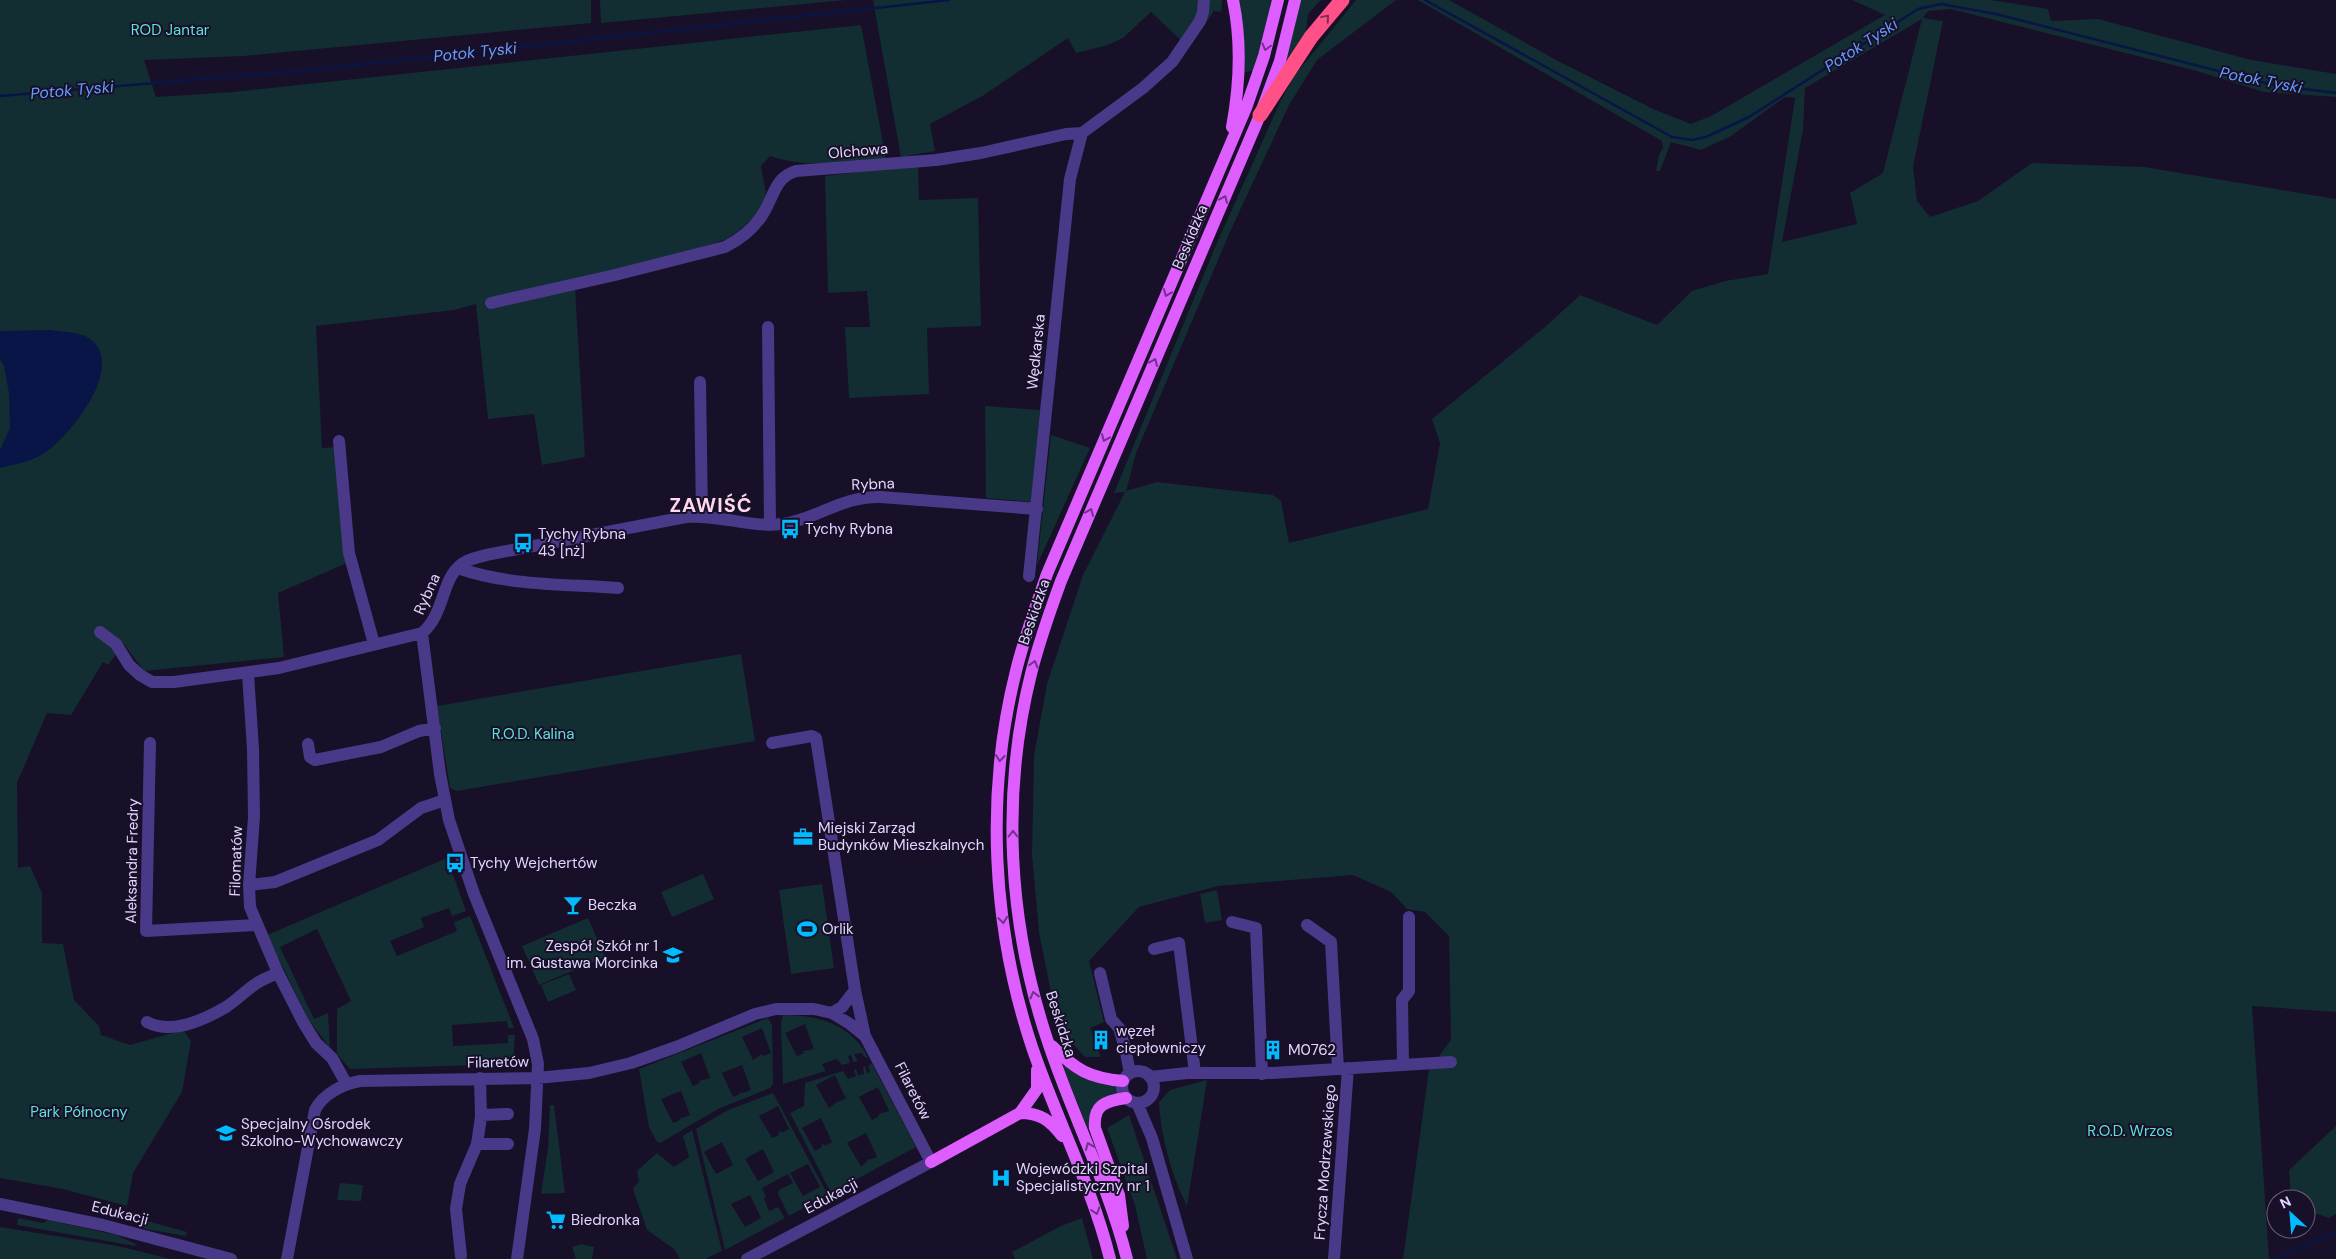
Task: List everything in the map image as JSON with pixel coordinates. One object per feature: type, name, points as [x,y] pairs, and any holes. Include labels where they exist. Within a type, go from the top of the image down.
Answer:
[{"type":"highway","points":[[1260,115],[1311,37],[1342,0]]},
{"type":"main road","points":[[1227,151],[1237,102],[1240,71],[1240,44],[1232,0]]},
{"type":"main road","name":"Beskidzka","points":[[1110,1259],[1094,1204],[1032,1048],[1015,989],[1006,942],[997,858],[999,770],[1003,738],[1015,672],[1027,630],[1047,574],[1246,108],[1264,56],[1278,0]]},
{"type":"main road","name":"Beskidzka","points":[[1127,1259],[1109,1198],[1047,1041],[1038,1010],[1022,939],[1013,857],[1015,770],[1031,674],[1061,580],[1260,115],[1280,61],[1295,0]]},
{"type":"main road","points":[[1047,1041],[1081,1072],[1107,1080],[1138,1086]]},
{"type":"main road","points":[[930,1162],[1020,1114],[1037,1089],[1037,1073],[1032,1048]]},
{"type":"main road","points":[[1123,1241],[1123,1218],[1119,1195],[1095,1128],[1094,1118],[1102,1105],[1138,1086]]},
{"type":"main road","points":[[1020,1114],[1042,1116],[1053,1124],[1072,1149]]},
{"type":"street","name":"Olchowa","points":[[491,303],[615,275],[725,247],[738,240],[755,224],[767,207],[780,180],[796,171],[936,160],[981,153],[1066,134],[1082,133],[1144,88],[1172,62],[1200,21],[1204,0]]},
{"type":"street","name":"Wędkarska","points":[[1029,576],[1070,179],[1082,133]]},
{"type":"street","points":[[768,327],[770,525]]},
{"type":"street","points":[[700,382],[702,516]]},
{"type":"street","points":[[340,441],[349,553],[374,644]]},
{"type":"street","name":"Rybna","points":[[100,632],[116,644],[129,666],[152,682],[174,682],[248,674],[422,633],[430,626],[441,607],[447,582],[458,568],[467,561],[486,555],[670,519],[702,516],[770,525],[789,523],[842,502],[872,497],[1037,509]]},
{"type":"street","points":[[458,568],[481,576],[524,582],[618,588]]},
{"type":"street","points":[[422,633],[445,800],[462,860],[533,1038],[537,1055],[532,1157],[516,1259]]},
{"type":"street","name":"Filomatów","points":[[248,674],[253,748],[254,817],[249,885],[250,907],[256,925],[278,973],[316,1043],[332,1058],[346,1083]]},
{"type":"street","points":[[308,744],[310,757],[315,760],[381,747],[418,731],[435,728]]},
{"type":"street","name":"Filaretów","points":[[772,743],[812,736],[816,738],[855,990],[865,1036],[930,1162]]},
{"type":"street","name":"Aleksandra Fredry","points":[[150,742],[146,931],[256,925]]},
{"type":"street","points":[[249,885],[276,882],[384,837],[421,808],[445,800]]},
{"type":"street","points":[[1403,1065],[1402,1000],[1409,991],[1410,917]]},
{"type":"street","points":[[1232,922],[1256,928],[1262,1074]]},
{"type":"street","points":[[1307,925],[1331,942],[1343,1069]]},
{"type":"street","points":[[1138,1086],[1195,1073],[1178,943],[1154,949]]},
{"type":"street","points":[[147,1022],[157,1028],[168,1028],[207,1016],[227,1006],[257,983],[278,973]]},
{"type":"street","points":[[1100,973],[1111,1019],[1119,1028],[1138,1086],[1187,1259]]},
{"type":"street","points":[[832,1013],[842,1007],[855,990]]},
{"type":"street","name":"Filaretów","points":[[346,1083],[537,1078],[589,1073],[631,1063],[676,1048],[754,1014],[776,1009],[814,1009],[832,1013],[865,1036]]},
{"type":"street","name":"Frycza Modrzewskiego","points":[[1195,1073],[1262,1074],[1451,1062]]},
{"type":"street","name":"Frycza Modrzewskiego","points":[[1334,1259],[1343,1069]]},
{"type":"street","points":[[461,1256],[456,1209],[460,1184],[477,1144],[481,1115],[480,1078]]},
{"type":"street","points":[[287,1259],[315,1110],[322,1100],[346,1083]]},
{"type":"street","points":[[481,1115],[508,1114]]},
{"type":"street","points":[[477,1144],[508,1144]]},
{"type":"street","name":"Edukacji","points":[[747,1259],[930,1162]]},
{"type":"street","name":"Edukacji","points":[[0,1204],[104,1225],[231,1259]]},
{"type":"green space","points":[[0,0],[591,0],[591,23],[243,56],[144,60],[156,97],[233,92],[861,25],[886,159],[842,163],[813,163],[784,160],[770,156],[761,166],[765,191],[763,205],[749,222],[727,239],[575,288],[585,457],[542,465],[534,414],[488,419],[476,304],[454,310],[316,326],[322,448],[337,447],[347,563],[278,593],[284,657],[144,671],[124,644],[108,665],[103,662],[71,715],[47,713],[17,783],[18,868],[30,866],[42,893],[42,943],[63,944],[74,1000],[99,1026],[101,1035],[130,1045],[183,1030],[191,1041],[182,1092],[133,1173],[127,1206],[63,1189],[0,1178]]},
{"type":"green space","points":[[600,0],[846,0],[601,23]]},
{"type":"green space","points":[[873,0],[1222,1],[1221,12],[1214,11],[1189,48],[1151,12],[1123,38],[1108,45],[1076,53],[1068,38],[984,95],[930,124],[935,151],[901,157]]},
{"type":"green space","points":[[1237,0],[1271,0],[1267,25],[1253,71],[1244,72]]},
{"type":"green space","points":[[1300,0],[1321,0],[1308,14],[1306,33],[1291,58],[1286,59]]},
{"type":"green space","name":"R.O.D. Wrzos","points":[[1356,0],[1396,0],[1317,60],[1289,105],[1229,234],[1136,453],[1126,491],[1157,482],[1273,495],[1281,501],[1289,543],[1428,509],[1440,443],[1432,419],[1545,327],[1580,295],[1657,325],[1692,291],[1725,281],[1768,274],[1795,98],[1785,97],[1731,136],[1701,150],[1671,142],[1660,171],[1656,171],[1659,155],[1663,148],[1662,141],[1418,0],[1449,0],[1558,61],[1653,109],[1691,124],[1711,116],[1885,15],[1852,0],[1991,0],[2048,9],[2051,21],[2098,19],[2251,60],[2336,74],[2336,97],[2264,92],[2197,71],[1951,9],[1928,11],[1923,18],[1943,21],[1913,167],[1917,201],[1930,217],[1978,201],[2032,163],[2144,167],[2336,199],[2336,1012],[2252,1006],[2266,1239],[2268,1239],[2269,1259],[1403,1259],[1429,1069],[1451,1040],[1449,936],[1425,912],[1407,909],[1391,892],[1353,875],[1218,886],[1139,907],[1089,961],[1104,1022],[1090,1028],[1101,1057],[1085,1057],[1072,1043],[1053,1002],[1039,932],[1032,855],[1034,756],[1047,684],[1083,575],[1125,492],[1114,493],[1216,245],[1281,100],[1295,75]],"holes":[[[1922,19],[1883,173],[1850,193],[1857,224],[1782,242],[1803,130],[1805,88]]]},
{"type":"green space","points":[[918,165],[919,200],[978,198],[981,326],[927,328],[929,394],[849,398],[845,327],[870,327],[867,291],[828,293],[825,176]]},
{"type":"green space","points":[[985,406],[1040,410],[1031,502],[986,498]]},
{"type":"green space","points":[[1051,435],[1090,448],[1037,565]]},
{"type":"green space","name":"R.O.D. Kalina","points":[[741,654],[755,741],[457,791],[450,788],[437,706]]},
{"type":"green space","points":[[447,858],[466,911],[452,916],[449,908],[421,918],[424,927],[390,941],[397,956],[457,931],[454,922],[470,916],[514,1028],[508,1028],[507,1021],[452,1025],[453,1046],[508,1043],[508,1035],[515,1035],[513,1064],[350,1069],[337,1054],[337,1009],[351,1001],[317,929],[280,947],[314,1019],[328,1013],[330,1048],[309,1020],[267,935]]},
{"type":"green space","points":[[703,874],[714,899],[672,917],[661,892]]},
{"type":"green space","name":"Orlik","points":[[822,884],[834,968],[791,974],[779,890]]},
{"type":"green space","points":[[1217,890],[1222,920],[1205,923],[1200,894]]},
{"type":"green space","points":[[588,918],[605,957],[539,985],[522,946]]},
{"type":"green space","points":[[569,974],[576,990],[548,1002],[541,985]]},
{"type":"green space","points":[[783,1015],[796,1015],[832,1024],[843,1029],[852,1037],[868,1057],[866,1058],[861,1053],[854,1054],[858,1061],[853,1062],[851,1055],[848,1056],[850,1063],[842,1065],[837,1059],[822,1064],[826,1071],[783,1084],[781,1022]],"holes":[[[805,1024],[814,1049],[803,1051],[804,1053],[797,1056],[785,1033]]]},
{"type":"green space","points":[[768,1018],[772,1025],[773,1084],[770,1088],[718,1109],[660,1143],[657,1142],[649,1127],[639,1069]],"holes":[[[762,1028],[771,1053],[763,1056],[762,1054],[753,1060],[742,1037]],[[701,1053],[710,1078],[699,1081],[700,1083],[693,1086],[681,1062]],[[742,1065],[751,1090],[741,1092],[733,1097],[722,1073]],[[681,1091],[690,1115],[681,1117],[680,1120],[673,1123],[661,1099]]]},
{"type":"green space","points":[[872,1064],[916,1147],[831,1193],[790,1113],[804,1106],[805,1083],[843,1071],[848,1079],[856,1076],[854,1070],[856,1069],[858,1075],[864,1074],[863,1067],[865,1066],[867,1073],[870,1072],[868,1065]],"holes":[[[835,1075],[846,1099],[837,1102],[829,1108],[816,1085]],[[878,1087],[889,1111],[879,1114],[879,1116],[872,1120],[859,1097]],[[821,1118],[832,1142],[825,1146],[824,1144],[821,1145],[822,1147],[815,1151],[802,1128]],[[866,1133],[877,1157],[867,1160],[861,1166],[847,1143]]]},
{"type":"green space","points":[[1066,1065],[1078,1074],[1090,1079],[1118,1084],[1119,1094],[1091,1128],[1088,1129],[1063,1067]]},
{"type":"green space","points":[[1207,1080],[1187,1206],[1168,1156],[1159,1102],[1170,1090]]},
{"type":"green space","points":[[773,1093],[828,1195],[789,1216],[778,1194],[779,1190],[793,1183],[788,1174],[762,1188],[769,1211],[778,1207],[785,1218],[725,1250],[696,1129],[728,1110]],"holes":[[[778,1106],[789,1129],[782,1133],[781,1131],[778,1133],[779,1135],[772,1138],[759,1116]],[[722,1142],[733,1165],[716,1174],[704,1152]],[[763,1149],[774,1172],[758,1181],[745,1159]],[[808,1164],[820,1187],[803,1196],[790,1173]],[[750,1195],[761,1218],[745,1227],[731,1204]]]},
{"type":"green space","points":[[550,1105],[554,1105],[565,1193],[541,1194],[548,1148]]},
{"type":"green space","points":[[1129,1115],[1177,1259],[1147,1259],[1135,1205],[1107,1128]]},
{"type":"green space","points":[[2336,1126],[2336,1214],[2329,1218],[2316,1213],[2316,1189],[2290,1189],[2289,1170]]},
{"type":"green space","points":[[692,1130],[722,1251],[705,1259],[680,1259],[674,1249],[647,1230],[633,1189],[639,1181],[637,1171],[657,1153],[674,1167],[689,1157],[683,1136]]},
{"type":"green space","points":[[340,1183],[363,1185],[361,1201],[337,1200]]},
{"type":"green space","points":[[18,1218],[43,1223],[48,1220],[116,1235],[136,1244],[135,1246],[17,1225]]},
{"type":"green space","points":[[1082,1218],[1093,1259],[1015,1259],[1012,1252],[1061,1226]]},
{"type":"green space","points":[[140,1219],[187,1232],[186,1236],[145,1229],[140,1225]]},
{"type":"green space","points":[[0,1227],[118,1246],[170,1259],[0,1259]]},
{"type":"green space","points":[[581,1244],[594,1247],[592,1259],[576,1259],[572,1247]]},
{"type":"shaded area","points":[[51,330],[85,336],[98,347],[102,362],[99,379],[92,398],[68,432],[43,454],[22,463],[0,468],[0,450],[10,428],[9,393],[4,366],[0,359],[0,331]]},
{"type":"waterway","name":"Potok Tyski","points":[[0,96],[309,70],[949,0]]},
{"type":"waterway","name":"Potok Tyski","points":[[1425,0],[1672,137],[1692,140],[1706,137],[1749,117],[1918,9],[1941,4],[1996,14],[2273,85],[2336,93]]},
{"type":"waterway","points":[[2275,1259],[2336,1232]]},
{"type":"place","name":"Tychy Rybna","points":[[790,529]]},
{"type":"place","name":"Tychy Rybna 43 [nż]","points":[[523,543]]},
{"type":"place","name":"Miejski Zarząd Budynków Mieszkalnych","points":[[803,837]]},
{"type":"place","name":"Tychy Wejchertów","points":[[455,863]]},
{"type":"place","name":"Beczka","points":[[573,905]]},
{"type":"place","name":"Orlik","points":[[807,929]]},
{"type":"place","name":"Zespół Szkół nr 1 im. Gustawa Morcinka","points":[[673,955]]},
{"type":"place","name":"węzeł ciepłowniczy","points":[[1101,1040]]},
{"type":"place","name":"M0762","points":[[1273,1050]]},
{"type":"place","name":"Specjalny Ośrodek Szkolno-Wychowawczy","points":[[226,1133]]},
{"type":"place","name":"Wojewódzki Szpital Specjalistyczny nr 1","points":[[1001,1178]]},
{"type":"place","name":"Biedronka","points":[[556,1220]]},
{"type":"district","name":"ZAWIŚĆ","points":[[711,505]]},
{"type":"park label","name":"ROD Jantar","points":[[170,30]]},
{"type":"park label","name":"Park Północny","points":[[79,1112]]}]
